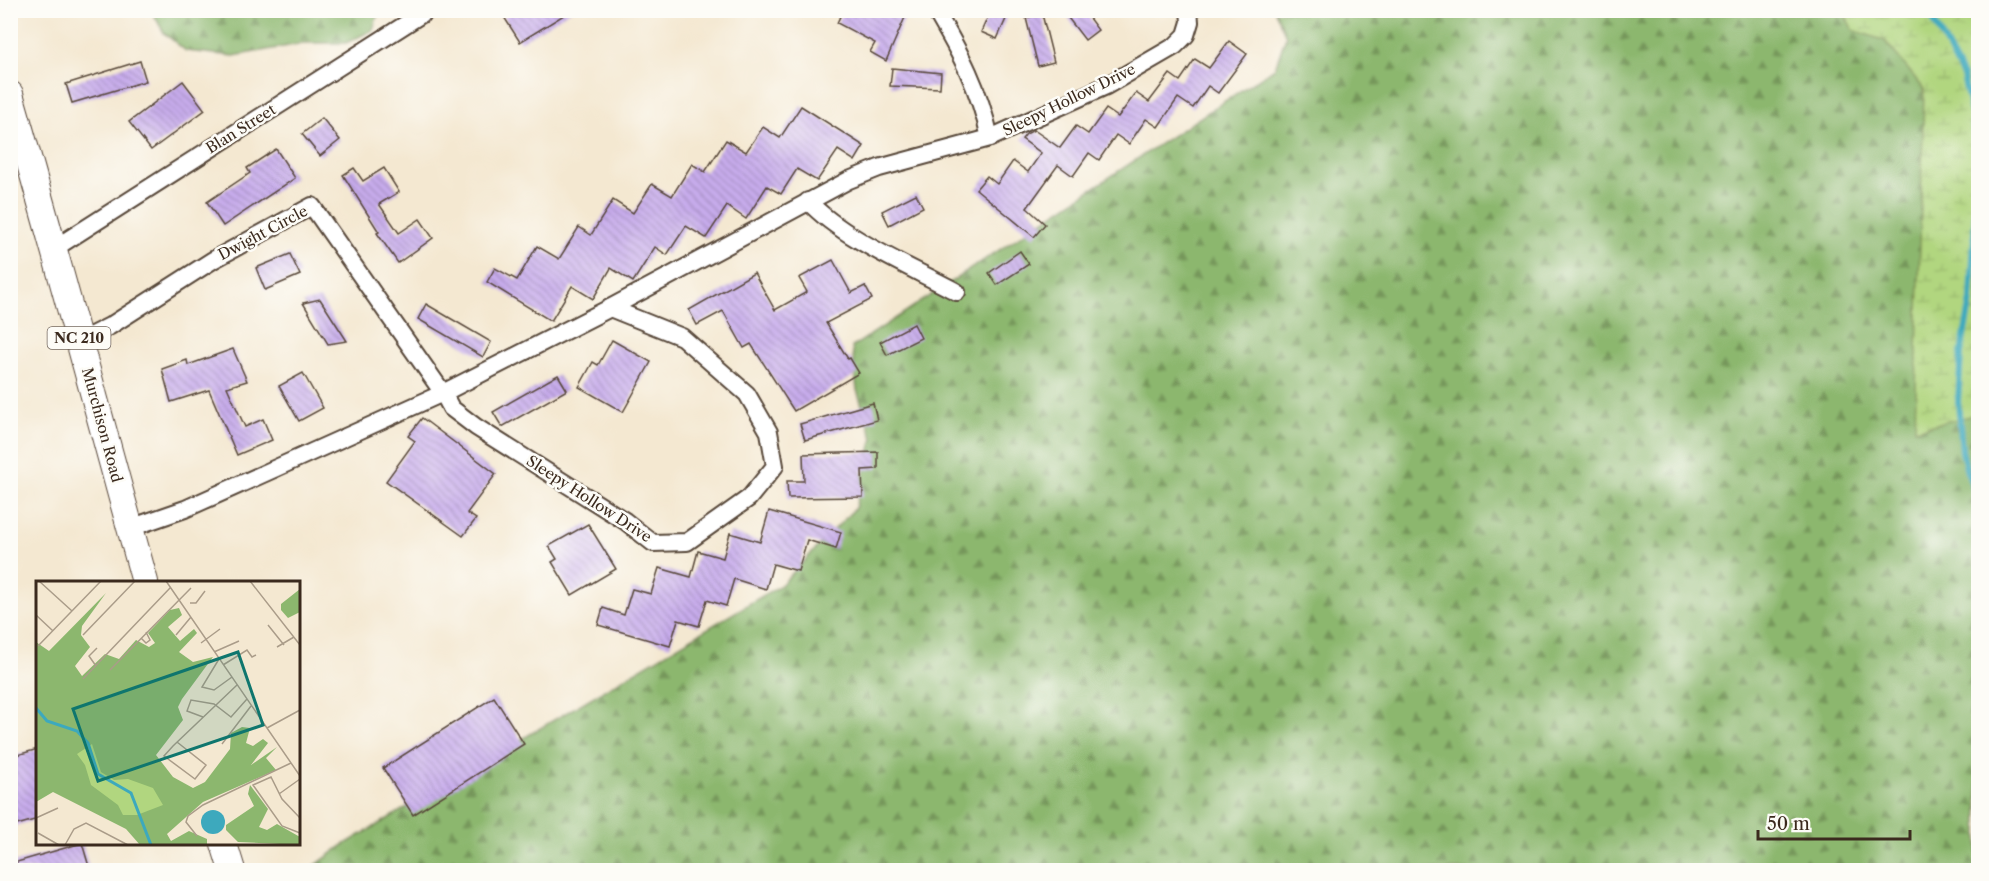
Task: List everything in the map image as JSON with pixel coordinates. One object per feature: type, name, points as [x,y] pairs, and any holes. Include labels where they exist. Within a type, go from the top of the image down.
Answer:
[{"type":"main road","name":"Murchison Road","points":[[10,94],[55,248],[146,581]]},
{"type":"main road","points":[[225,845],[232,870]]},
{"type":"street","name":"Blan Street","points":[[55,248],[428,10]]},
{"type":"street","name":"Sleepy Hollow Drive","points":[[935,10],[963,58],[976,89],[990,138]]},
{"type":"street","name":"Sleepy Hollow Drive","points":[[130,528],[185,509],[443,393],[610,308],[808,201],[879,168],[990,138],[1106,86],[1175,46],[1186,35],[1190,22],[1189,10]]},
{"type":"street","points":[[808,201],[821,215],[849,234],[957,292]]},
{"type":"street","name":"Dwight Circle","points":[[80,341],[110,326],[213,260],[312,206],[443,393]]},
{"type":"street","name":"Sleepy Hollow Drive","points":[[443,393],[451,408],[476,427],[625,521],[653,543],[687,542],[749,498],[774,466],[769,432],[747,394],[681,337],[610,308]]},
{"type":"green space","points":[[152,11],[379,11],[373,30],[346,43],[305,43],[234,56],[186,51],[164,33]]},
{"type":"green space","points":[[1275,11],[1978,11],[1978,870],[309,870],[342,846],[781,585],[855,508],[873,438],[857,390],[852,347],[1275,68],[1286,36]]},
{"type":"green space","points":[[1842,11],[1978,11],[1978,414],[1915,429],[1924,89],[1885,41],[1853,30]]},
{"type":"building","points":[[515,10],[572,10],[520,42],[504,17]]},
{"type":"building","points":[[843,10],[897,10],[906,15],[886,61],[870,52],[875,43],[837,23]]},
{"type":"building","points":[[991,10],[1010,10],[997,39],[981,32]]},
{"type":"building","points":[[1062,10],[1083,10],[1098,30],[1085,40]]},
{"type":"building","points":[[1042,14],[1054,62],[1038,66],[1026,18]]},
{"type":"building","points":[[1229,41],[1247,54],[1218,93],[1208,86],[1193,108],[1178,98],[1158,127],[1146,119],[1129,144],[1116,135],[1099,160],[1089,153],[1073,176],[1058,165],[1027,208],[1045,224],[1034,237],[976,189],[987,176],[997,184],[1013,161],[1028,172],[1041,153],[1022,139],[1026,134],[1034,130],[1060,148],[1076,126],[1088,134],[1106,109],[1118,117],[1136,93],[1149,102],[1170,74],[1180,81],[1195,59],[1209,68]]},
{"type":"building","points":[[140,61],[146,81],[72,103],[66,84]]},
{"type":"building","points":[[892,68],[941,73],[940,88],[890,86]]},
{"type":"building","points":[[183,81],[205,110],[151,150],[129,122]]},
{"type":"building","points":[[801,106],[864,146],[855,161],[838,150],[817,181],[797,169],[781,194],[767,186],[746,219],[727,206],[706,238],[686,226],[667,255],[655,247],[633,282],[611,268],[593,299],[572,286],[551,321],[487,282],[495,268],[517,280],[537,246],[559,259],[579,227],[591,235],[613,200],[633,213],[652,184],[672,196],[692,164],[705,172],[726,140],[746,152],[763,127],[780,138]]},
{"type":"building","points":[[322,118],[340,140],[320,156],[302,134]]},
{"type":"building","points":[[276,149],[295,178],[223,226],[207,202],[250,173],[247,168]]},
{"type":"building","points":[[354,168],[363,181],[384,168],[399,192],[379,204],[399,233],[420,219],[433,238],[398,263],[377,233],[379,232],[343,175]]},
{"type":"building","points":[[916,194],[923,207],[889,225],[882,211]]},
{"type":"building","points":[[1020,251],[1029,264],[997,285],[989,273]]},
{"type":"building","points":[[290,254],[300,275],[265,290],[256,268]]},
{"type":"building","points":[[833,260],[851,293],[865,286],[872,299],[826,323],[859,373],[794,411],[751,344],[744,348],[723,311],[697,325],[689,310],[754,273],[775,310],[807,292],[799,278]]},
{"type":"building","points":[[320,299],[347,341],[328,344],[303,303]]},
{"type":"building","points":[[426,304],[491,342],[483,357],[418,319]]},
{"type":"building","points":[[914,324],[921,338],[887,355],[880,342]]},
{"type":"building","points":[[612,340],[651,362],[623,412],[579,387],[593,362],[598,365]]},
{"type":"building","points":[[233,349],[247,381],[227,387],[245,427],[263,419],[272,440],[237,455],[209,390],[171,402],[162,369],[187,360],[188,365]]},
{"type":"building","points":[[303,373],[323,408],[299,421],[279,386]]},
{"type":"building","points":[[558,375],[567,390],[502,427],[493,412]]},
{"type":"building","points":[[873,403],[877,420],[805,440],[800,424]]},
{"type":"building","points":[[422,418],[496,474],[467,513],[476,519],[463,536],[386,481],[415,441],[408,436]]},
{"type":"building","points":[[878,452],[878,469],[862,470],[863,497],[788,498],[787,481],[804,481],[803,454]]},
{"type":"building","points":[[769,511],[841,532],[836,549],[807,540],[798,571],[773,564],[766,589],[734,579],[726,606],[707,600],[699,626],[678,620],[670,646],[598,625],[603,608],[624,615],[632,589],[651,594],[659,568],[691,577],[698,551],[723,558],[730,533],[760,542]]},
{"type":"building","points":[[588,524],[616,569],[572,595],[552,562],[557,559],[549,546]]},
{"type":"building","points":[[494,697],[524,744],[413,815],[383,768]]},
{"type":"building","points":[[36,750],[36,820],[10,827],[10,757]]},
{"type":"building","points":[[75,845],[83,845],[90,870],[10,870],[10,864]]},
{"type":"waterway","points":[[1926,10],[1963,76],[1973,120],[1977,176],[1971,300],[1961,353],[1958,401],[1962,451],[1978,500]]}]
